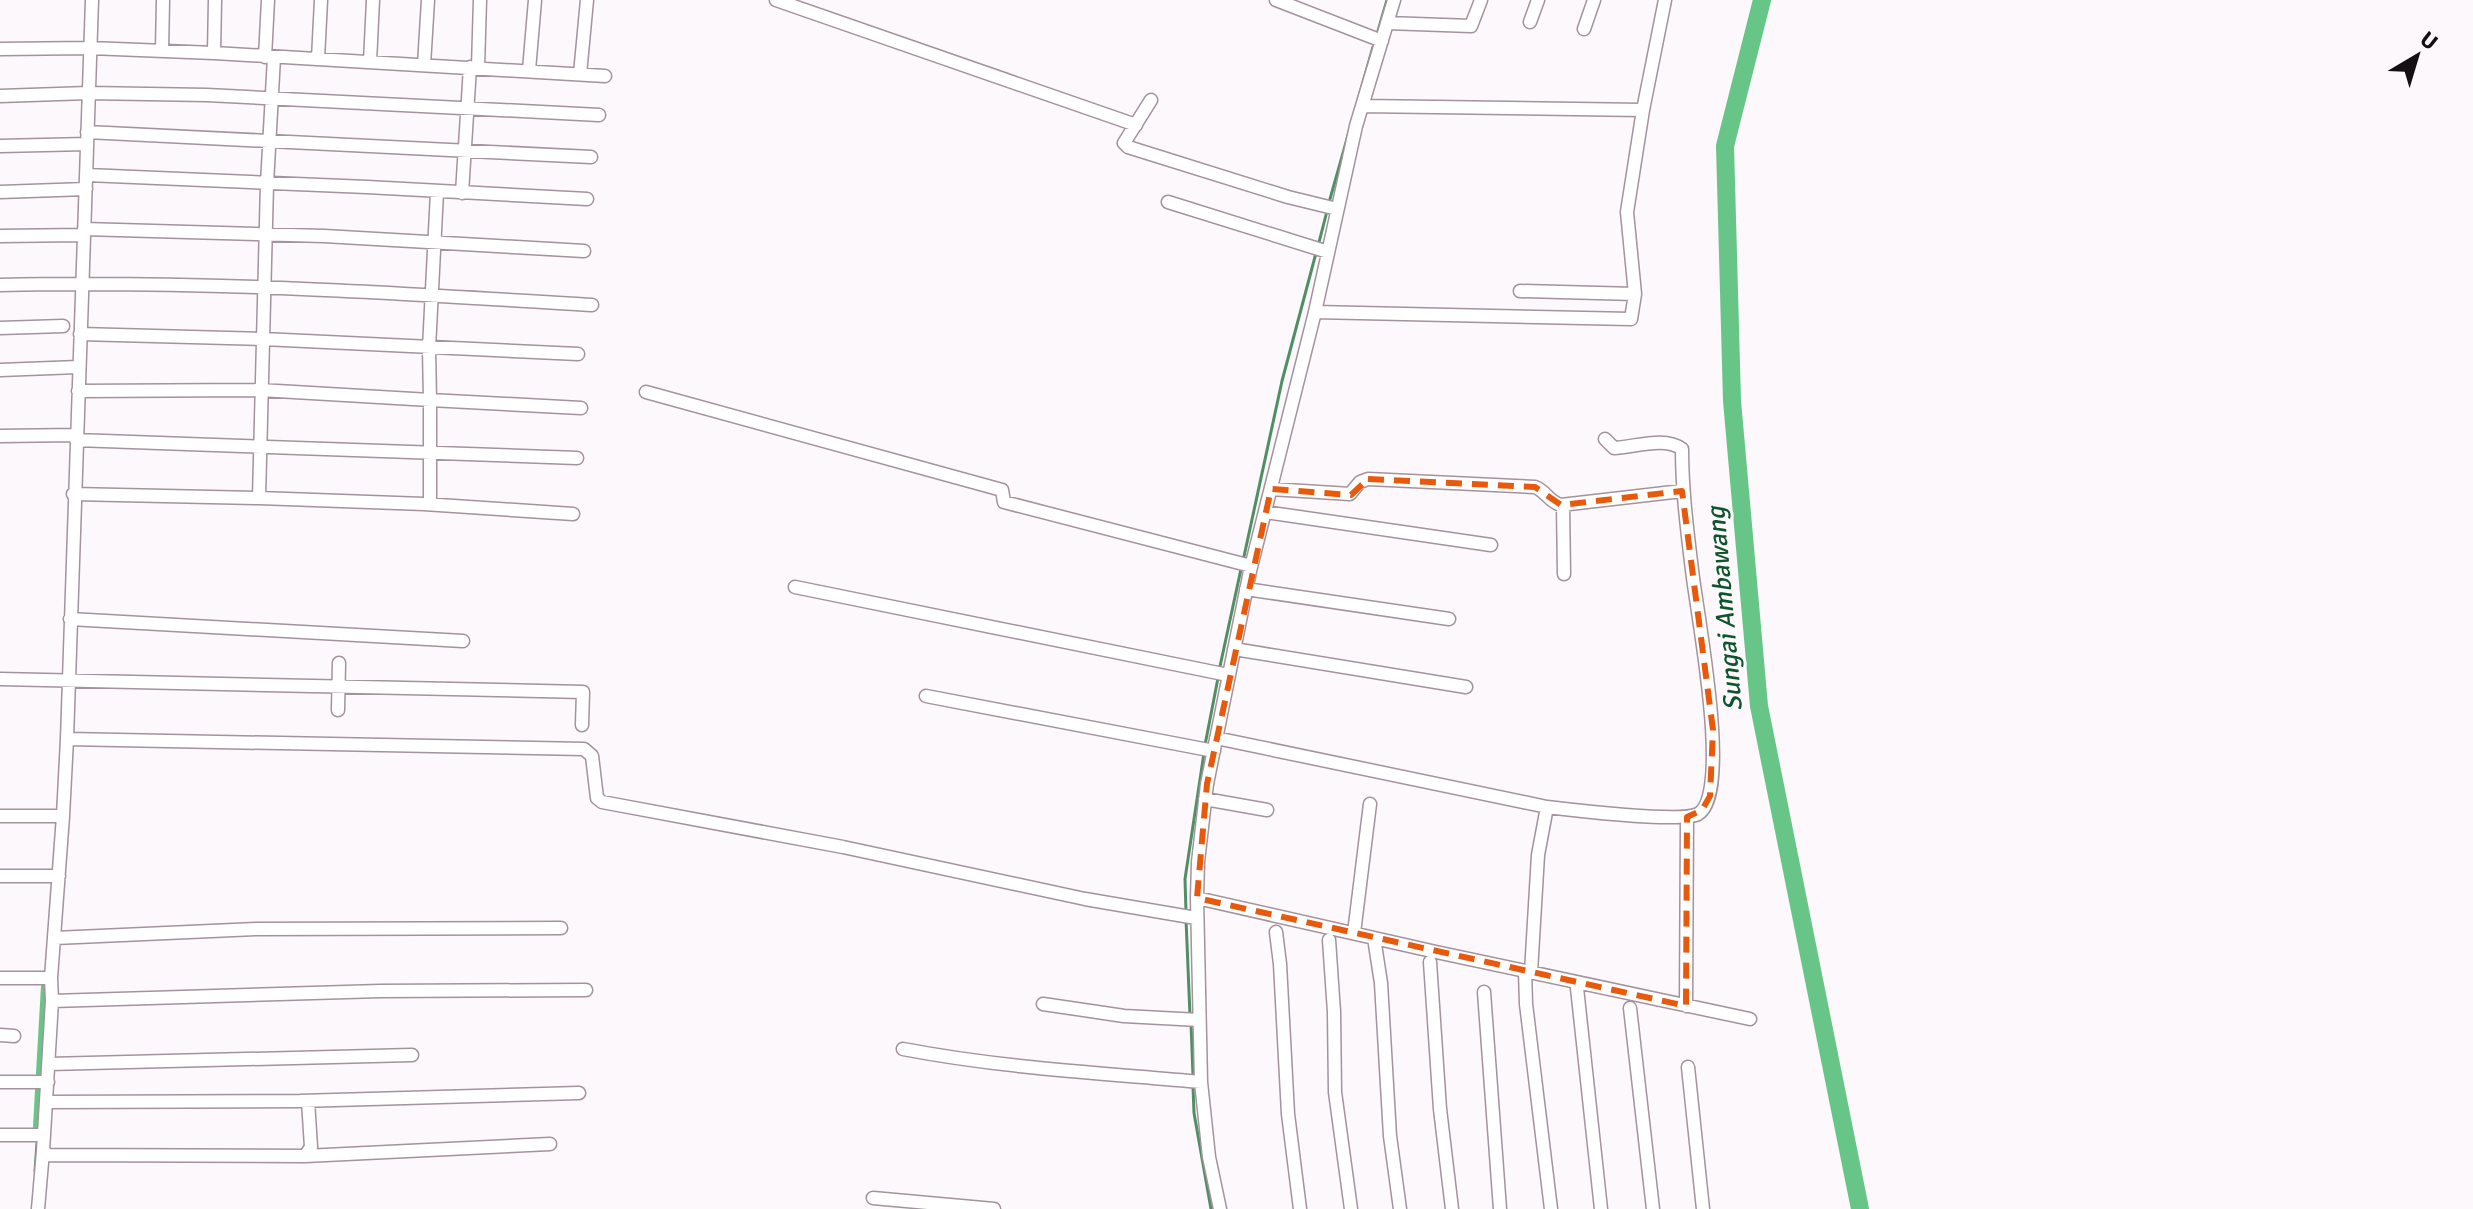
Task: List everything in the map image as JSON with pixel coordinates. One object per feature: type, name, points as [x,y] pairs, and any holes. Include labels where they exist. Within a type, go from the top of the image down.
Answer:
[{"type":"street","points":[[38,1209],[46,1153],[44,1135],[51,978],[67,739],[92,0]]},
{"type":"street","points":[[162,51],[163,0]]},
{"type":"street","points":[[214,53],[215,0]]},
{"type":"street","points":[[259,498],[270,98],[268,0]]},
{"type":"street","points":[[318,59],[321,0]]},
{"type":"street","points":[[370,62],[373,0]]},
{"type":"street","points":[[424,65],[428,0]]},
{"type":"street","points":[[462,193],[467,108],[480,0]]},
{"type":"street","points":[[529,70],[535,0]]},
{"type":"street","points":[[580,74],[587,0]]},
{"type":"street","points":[[776,0],[1136,125]]},
{"type":"street","points":[[1276,0],[1382,41]]},
{"type":"street","points":[[1220,1209],[1209,1157],[1201,1082],[1196,918],[1205,799],[1251,566],[1315,312],[1362,106],[1394,0]]},
{"type":"street","points":[[1387,23],[1471,26],[1481,0]]},
{"type":"street","points":[[1530,22],[1538,0]]},
{"type":"street","points":[[1584,29],[1594,0]]},
{"type":"street","points":[[1315,312],[1631,319],[1635,294],[1627,212],[1665,0]]},
{"type":"street","points":[[0,49],[90,48],[214,53],[605,76]]},
{"type":"street","points":[[0,96],[88,93],[270,98],[599,115]]},
{"type":"street","points":[[1151,100],[1124,143],[1128,147],[1337,209]]},
{"type":"street","points":[[1362,106],[1643,110]]},
{"type":"street","points":[[0,146],[87,138],[269,139],[591,157]]},
{"type":"street","points":[[87,175],[587,199]]},
{"type":"street","points":[[0,192],[86,189]]},
{"type":"street","points":[[430,504],[429,348],[437,192]]},
{"type":"street","points":[[1168,202],[1328,252]]},
{"type":"street","points":[[0,236],[84,232],[265,234],[584,251]]},
{"type":"street","points":[[0,285],[82,283],[266,288],[592,305]]},
{"type":"street","points":[[1520,291],[1635,294]]},
{"type":"street","points":[[0,328],[63,326]]},
{"type":"street","points":[[80,334],[578,354]]},
{"type":"street","points":[[0,370],[78,367]]},
{"type":"street","points":[[78,391],[260,390],[581,408]]},
{"type":"street","points":[[646,392],[1002,490],[1004,502],[1251,566]]},
{"type":"street","points":[[0,436],[577,458]]},
{"type":"street","points":[[926,696],[1215,744],[1547,807],[1687,817],[1702,810],[1710,796],[1713,730],[1682,491],[1682,449],[1679,445],[1659,443],[1614,448],[1605,439]]},
{"type":"street","points":[[1271,489],[1350,494],[1360,482],[1368,479],[1535,487],[1541,489],[1553,503],[1563,505],[1682,491]]},
{"type":"street","points":[[73,494],[430,504],[573,514]]},
{"type":"street","points":[[1563,505],[1564,574]]},
{"type":"street","points":[[1265,512],[1491,545]]},
{"type":"street","points":[[795,587],[1228,675]]},
{"type":"street","points":[[1246,589],[1449,619]]},
{"type":"street","points":[[70,619],[463,641]]},
{"type":"street","points":[[1234,649],[1466,687]]},
{"type":"street","points":[[338,710],[339,663]]},
{"type":"street","points":[[0,679],[583,692],[582,725]]},
{"type":"street","points":[[67,739],[584,749],[592,756],[597,798],[602,802],[829,844],[1085,899],[1196,918]]},
{"type":"street","points":[[1205,799],[1267,810]]},
{"type":"street","points":[[1354,933],[1370,804]]},
{"type":"street","points":[[1547,807],[1538,855],[1526,1004],[1551,1209]]},
{"type":"street","points":[[0,816],[63,816]]},
{"type":"street","points":[[1686,1006],[1687,817]]},
{"type":"street","points":[[0,876],[59,876]]},
{"type":"street","points":[[1197,898],[1750,1019]]},
{"type":"street","points":[[55,938],[256,929],[561,928]]},
{"type":"street","points":[[1276,932],[1288,1114],[1300,1209]]},
{"type":"street","points":[[1374,938],[1381,983],[1390,1136],[1400,1209]]},
{"type":"street","points":[[1329,940],[1335,1092],[1351,1209]]},
{"type":"street","points":[[1430,962],[1440,1109],[1452,1209]]},
{"type":"street","points":[[0,978],[51,978]]},
{"type":"street","points":[[1577,988],[1601,1209]]},
{"type":"street","points":[[52,1001],[380,991],[586,990]]},
{"type":"street","points":[[1484,992],[1500,1209]]},
{"type":"street","points":[[1043,1004],[1124,1016],[1199,1020]]},
{"type":"street","points":[[1630,1008],[1653,1209]]},
{"type":"street","points":[[0,1035],[14,1036]]},
{"type":"street","points":[[903,1049],[959,1060],[1048,1070],[1201,1082]]},
{"type":"street","points":[[49,1064],[412,1055]]},
{"type":"street","points":[[1688,1067],[1703,1209]]},
{"type":"street","points":[[0,1082],[48,1082]]},
{"type":"street","points":[[46,1102],[308,1101],[579,1093]]},
{"type":"street","points":[[305,1156],[311,1147],[308,1101]]},
{"type":"street","points":[[0,1135],[44,1135]]},
{"type":"street","points":[[46,1153],[305,1156],[550,1144]]},
{"type":"street","points":[[873,1198],[994,1209]]},
{"type":"highlighted area","points":[[1368,479],[1535,487],[1561,505],[1682,491],[1713,730],[1710,796],[1702,810],[1687,817],[1686,1006],[1197,898],[1207,784],[1271,489],[1351,495]]},
{"type":"waterway","points":[[1378,31],[1387,0]]},
{"type":"waterway","name":"Sungai Ambawang","points":[[1762,0],[1725,146],[1732,401],[1759,706],[1860,1209]]},
{"type":"waterway","points":[[1330,199],[1373,47]]},
{"type":"waterway","points":[[1318,246],[1326,215]]},
{"type":"waterway","points":[[1243,561],[1282,381],[1316,253]]},
{"type":"waterway","points":[[1219,671],[1241,569]]},
{"type":"waterway","points":[[1205,745],[1218,678]]},
{"type":"waterway","points":[[1186,912],[1185,879],[1204,753]]},
{"type":"waterway","points":[[1186,919],[1190,1016]]},
{"type":"waterway","points":[[41,1073],[46,986]]},
{"type":"waterway","points":[[1191,1023],[1193,1076]]},
{"type":"waterway","points":[[1193,1087],[1194,1113],[1211,1209]]},
{"type":"waterway","points":[[38,1127],[40,1090]]},
{"type":"waterway","points":[[35,1171],[37,1143]]}]
